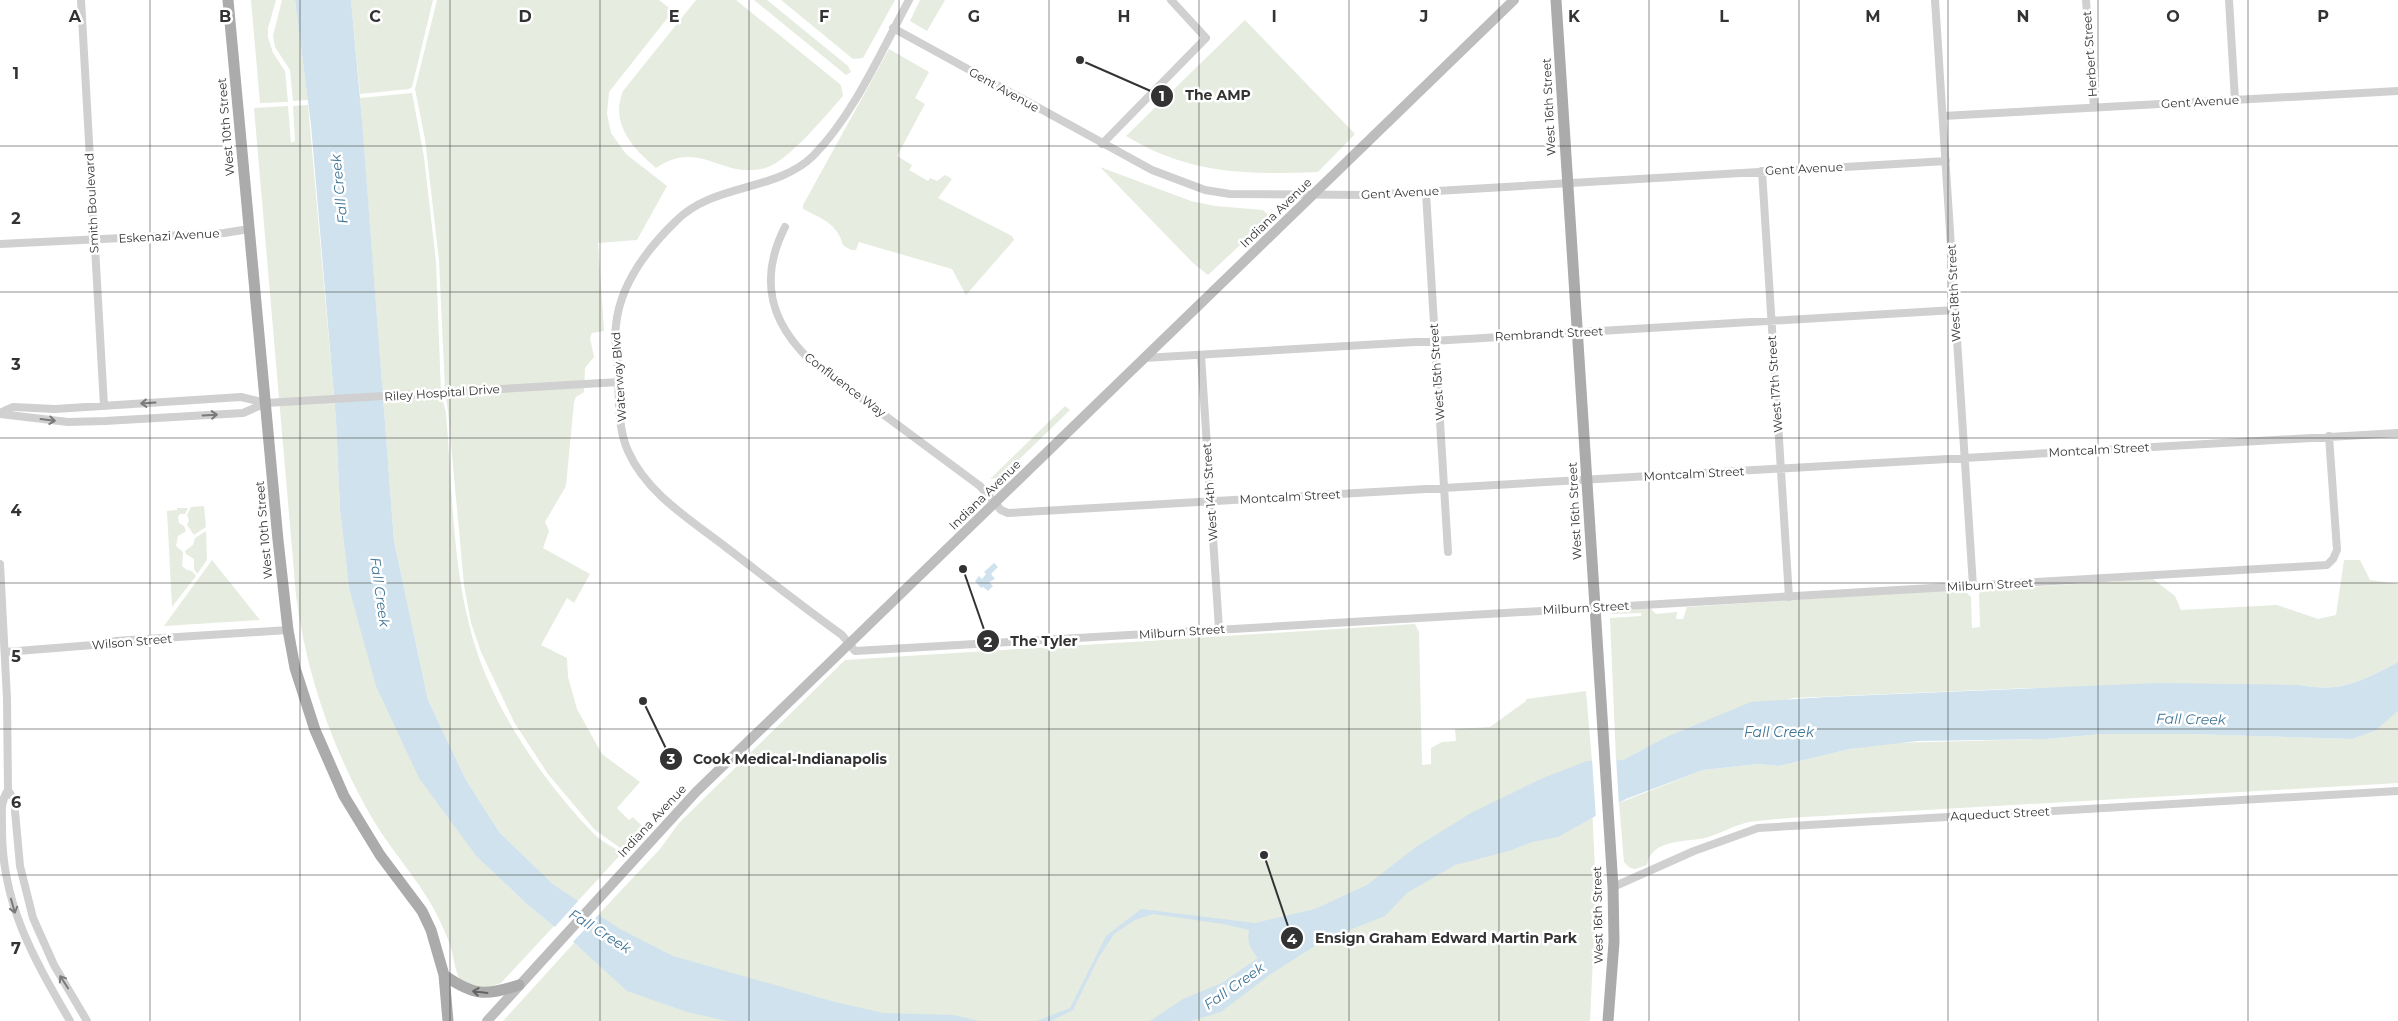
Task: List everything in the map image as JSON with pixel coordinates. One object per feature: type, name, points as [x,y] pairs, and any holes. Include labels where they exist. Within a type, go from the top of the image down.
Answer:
[{"type":"main road","name":"West 10th Street","points":[[228,0],[288,630],[295,668],[329,765],[370,840],[425,917],[434,938],[444,975],[448,1021]]},
{"type":"main road","name":"Indiana Avenue","points":[[487,1021],[696,792],[1514,0]]},
{"type":"main road","name":"West 16th Street","points":[[1556,0],[1613,887],[1614,942],[1608,1021]]},
{"type":"main road","points":[[444,975],[467,990],[479,993],[492,993],[519,985]]},
{"type":"street","name":"Smith Boulevard","points":[[81,0],[104,406]]},
{"type":"street","name":"Waterway Blvd","points":[[850,643],[675,509],[648,482],[627,450],[621,422],[616,324],[630,278],[650,250],[678,219],[708,200],[751,184],[783,177],[812,157],[840,124],[909,0]]},
{"type":"street","points":[[1102,144],[1206,38],[1171,0]]},
{"type":"street","name":"West 18th Street","points":[[1935,0],[1973,586]]},
{"type":"street","name":"Herbert Street","points":[[2086,0],[2094,108]]},
{"type":"street","points":[[2229,0],[2235,100]]},
{"type":"street","name":"Gent Avenue","points":[[894,28],[1152,170],[1206,190],[1230,194],[1369,196],[1567,182],[1946,161]]},
{"type":"street","name":"Gent Avenue","points":[[1943,116],[2398,91]]},
{"type":"street","name":"West 17th Street","points":[[1762,171],[1789,597]]},
{"type":"street","name":"West 15th Street","points":[[1426,192],[1448,552]]},
{"type":"street","name":"Confluence Way","points":[[784,227],[772,260],[771,294],[781,325],[790,339],[810,360],[980,486],[994,503]]},
{"type":"street","name":"Eskenazi Avenue","points":[[0,244],[94,240],[249,229]]},
{"type":"street","name":"Rembrandt Street","points":[[1144,358],[1955,310]]},
{"type":"street","name":"West 14th Street","points":[[1201,355],[1219,629]]},
{"type":"street","name":"Riley Hospital Drive","points":[[0,414],[68,422],[243,413],[266,404],[290,402],[618,382]]},
{"type":"street","name":"Riley Hospital Drive","points":[[0,414],[13,407],[55,409],[242,398],[266,404]]},
{"type":"street","name":"Montcalm Street","points":[[994,503],[1001,510],[1008,513],[2398,433]]},
{"type":"street","name":"Milburn Street","points":[[850,643],[855,651],[2327,565],[2334,560],[2337,550],[2329,436]]},
{"type":"street","points":[[0,564],[5,652],[4,733],[8,790],[14,800],[20,866],[34,918],[54,965],[87,1021]]},
{"type":"street","name":"Wilson Street","points":[[5,652],[106,644],[115,641],[288,630]]},
{"type":"street","points":[[8,790],[1,801],[1,838],[4,870],[11,900],[35,962],[70,1021]]},
{"type":"street","name":"Aqueduct Street","points":[[1613,887],[1694,850],[1758,828],[2398,791]]},
{"type":"shaded area","points":[[251,0],[276,0],[268,28],[268,37],[273,53],[285,71],[288,102],[260,103]]},
{"type":"shaded area","points":[[282,0],[295,0],[308,100],[293,101],[290,70],[275,47],[273,36]]},
{"type":"shaded area","points":[[351,0],[433,0],[412,87],[409,89],[360,94]]},
{"type":"shaded area","points":[[437,0],[659,0],[673,11],[609,92],[607,114],[611,133],[626,154],[667,186],[637,240],[598,243],[604,331],[592,333],[590,338],[594,357],[585,368],[584,392],[576,397],[574,402],[566,486],[545,522],[549,531],[543,548],[590,574],[574,603],[567,598],[541,645],[567,658],[568,677],[577,709],[602,754],[640,782],[617,808],[629,820],[633,817],[646,830],[626,852],[595,830],[548,774],[514,722],[481,652],[471,623],[464,585],[445,390],[439,260],[425,139],[415,89]]},
{"type":"shaded area","points":[[696,0],[736,0],[841,85],[843,96],[807,136],[785,157],[765,168],[736,169],[698,158],[686,157],[672,160],[656,168],[639,152],[621,124],[619,114],[623,91]]},
{"type":"shaded area","points":[[754,0],[767,0],[848,66],[851,72],[846,75]]},
{"type":"shaded area","points":[[781,0],[895,0],[863,58],[853,59]]},
{"type":"shaded area","points":[[920,0],[945,0],[927,31],[910,21]]},
{"type":"shaded area","points":[[1245,20],[1355,134],[1318,172],[1259,173],[1221,170],[1183,162],[1164,155],[1126,136]]},
{"type":"shaded area","points":[[889,49],[929,72],[915,98],[925,104],[897,156],[912,165],[909,170],[928,181],[930,178],[937,181],[945,175],[952,179],[938,198],[1012,236],[1014,240],[966,295],[952,269],[859,242],[856,250],[851,250],[843,245],[837,232],[828,222],[803,209],[803,205]]},
{"type":"shaded area","points":[[412,93],[424,157],[436,262],[441,393],[446,413],[453,519],[459,572],[463,598],[477,653],[502,710],[535,763],[594,834],[622,853],[578,901],[553,884],[500,833],[466,780],[428,700],[394,541],[360,98]]},
{"type":"shaded area","points":[[308,105],[336,420],[340,510],[349,588],[477,857],[528,905],[554,926],[501,983],[482,989],[461,982],[449,942],[434,909],[418,883],[375,823],[360,797],[324,713],[307,655],[301,625],[296,595],[254,108],[288,106],[291,143],[295,141],[293,106]]},
{"type":"shaded area","points":[[1100,167],[1191,201],[1215,206],[1263,210],[1268,215],[1268,219],[1208,275],[1193,263]]},
{"type":"shaded area","points":[[1065,406],[1070,410],[1001,477],[990,479]]},
{"type":"shaded area","points":[[204,506],[206,527],[194,535],[187,525],[189,520],[187,515],[191,507]]},
{"type":"shaded area","points":[[177,508],[188,508],[185,514],[180,514],[178,517],[179,523],[184,526],[186,531],[178,536],[176,546],[183,552],[182,566],[192,571],[196,576],[172,607],[167,511],[177,510]]},
{"type":"shaded area","points":[[206,531],[207,560],[197,574],[194,569],[194,559],[186,554],[185,551],[193,545],[195,538]]},
{"type":"shaded area","points":[[212,560],[260,620],[164,626]]},
{"type":"shaded area","points":[[2344,560],[2360,560],[2370,580],[2398,584],[2398,662],[2351,684],[2328,687],[2300,685],[2029,688],[1793,698],[1664,738],[1623,760],[1616,760],[1610,618],[1641,616],[1641,613],[1612,614],[1612,612],[1650,608],[1656,614],[1677,612],[1676,619],[1683,619],[1687,607],[1963,589],[1971,597],[1972,628],[1980,627],[1979,594],[1981,590],[2153,579],[2175,596],[2181,610],[2277,605],[2318,619],[2336,615]]},
{"type":"shaded area","points":[[1415,624],[1419,632],[1422,765],[1431,764],[1431,748],[1442,742],[1456,741],[1455,729],[1490,727],[1526,701],[1526,699],[1586,691],[1592,761],[1590,761],[1596,892],[1590,1021],[503,1021],[574,943],[578,946],[604,918],[598,915],[660,849],[679,823],[845,660]]},
{"type":"shaded area","points":[[2398,711],[2398,783],[1838,815],[1749,822],[1705,838],[1680,841],[1662,846],[1655,850],[1647,865],[1635,869],[1630,868],[1624,862],[1619,803],[1703,770],[1758,764],[1779,766],[1850,749],[1892,743],[2046,739],[2102,734],[2188,734],[2352,739],[2375,731]]},
{"type":"water","name":"Fall Creek","points":[[295,0],[351,0],[394,541],[428,700],[466,780],[500,833],[553,884],[620,929],[673,956],[831,1001],[883,1013],[953,1015],[979,1021],[727,1021],[687,1012],[627,991],[578,946],[528,905],[477,857],[419,778],[376,686],[349,588],[340,510],[336,420],[311,125]]},
{"type":"water","points":[[994,563],[998,567],[991,574],[995,579],[989,582],[993,586],[988,591],[983,587],[981,588],[975,581],[979,576],[982,579],[986,574],[984,572]]},
{"type":"water","name":"Fall Creek","points":[[2398,662],[2398,711],[2375,731],[2352,739],[2188,734],[2102,734],[2046,739],[1918,741],[1850,749],[1779,766],[1758,764],[1703,770],[1626,799],[1558,837],[1532,842],[1509,851],[1455,865],[1407,893],[1385,916],[1324,940],[1271,974],[1221,1012],[1191,1021],[1150,1021],[1183,999],[1222,983],[1258,958],[1250,945],[1248,938],[1249,930],[1223,924],[1153,914],[1135,920],[1114,934],[1099,957],[1073,1010],[1051,1021],[1037,1021],[1070,1008],[1106,936],[1141,909],[1255,923],[1315,909],[1367,885],[1416,847],[1471,813],[1543,778],[1587,761],[1623,760],[1664,738],[1751,702],[2158,683],[2328,687],[2351,684]]},
{"type":"pier","points":[[1616,757],[1619,806],[1596,819],[1592,759]]},
{"type":"pier","points":[[580,899],[600,913],[571,944],[553,929]]},
{"type":"place","name":"The AMP","points":[[1080,60]]},
{"type":"place","name":"The Tyler","points":[[963,569]]},
{"type":"place","name":"Cook Medical-Indianapolis","points":[[643,701]]},
{"type":"place","name":"Ensign Graham Edward Martin Park","points":[[1264,855]]}]
